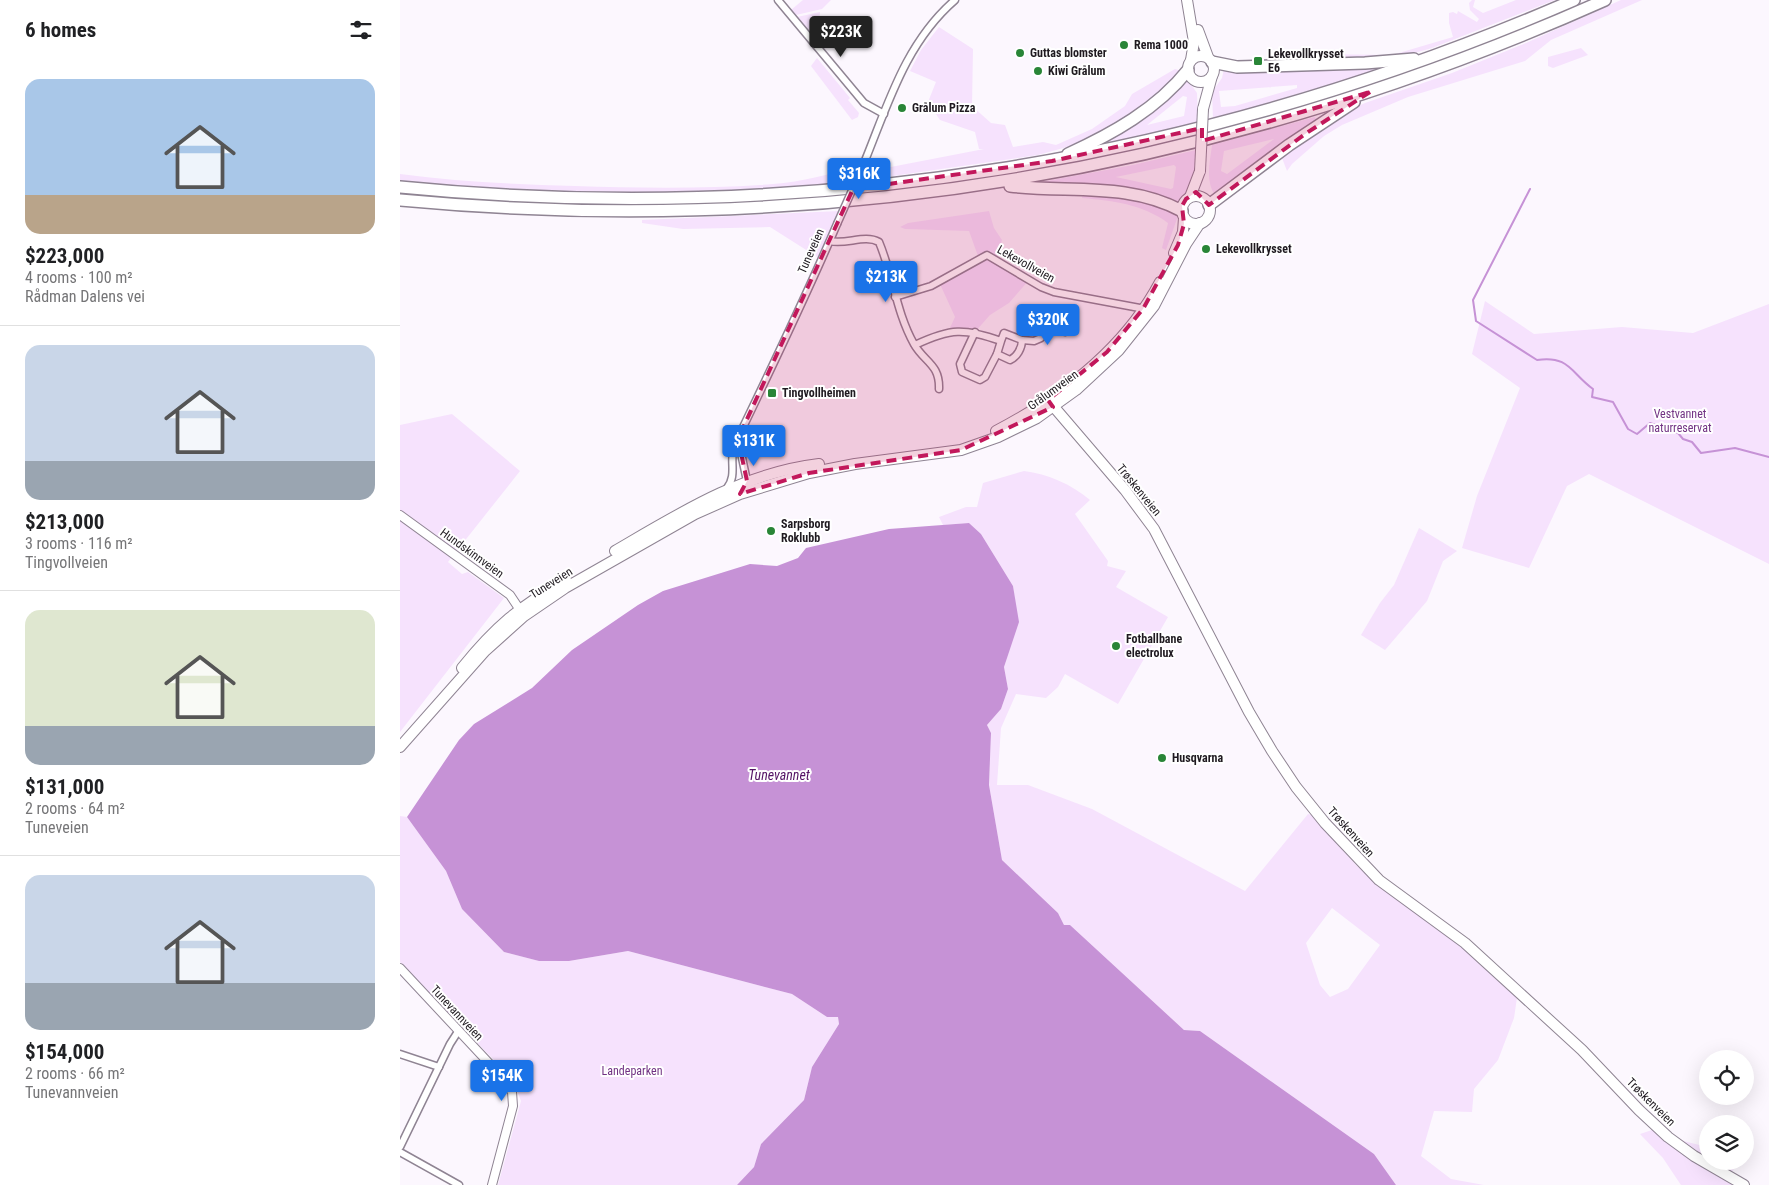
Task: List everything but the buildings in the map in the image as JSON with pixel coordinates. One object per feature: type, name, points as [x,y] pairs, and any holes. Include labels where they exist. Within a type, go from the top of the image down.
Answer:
[{"type":"highway","points":[[400,187],[569,198],[740,197],[886,186],[1052,161],[1166,137],[1257,114],[1354,84],[1435,56],[1574,0]]},
{"type":"highway","points":[[400,200],[534,210],[697,211],[842,202],[994,184],[1089,167],[1185,146],[1286,118],[1370,92],[1487,50],[1605,0]]},
{"type":"highway","points":[[1210,60],[1229,66],[1282,66],[1380,62],[1435,56]]},
{"type":"highway","points":[[1052,161],[1119,128],[1174,86],[1189,65]]},
{"type":"highway","points":[[1206,201],[1370,92]]},
{"type":"highway","points":[[994,184],[1125,192],[1158,200],[1183,215]]},
{"type":"main road","points":[[1187,0],[1194,42],[1189,65],[1202,97],[1200,171],[1209,214],[1200,223],[1192,223],[1183,215],[1184,202],[1190,197],[1200,171]]},
{"type":"main road","points":[[1192,0],[1201,44],[1214,69],[1202,97]]},
{"type":"main road","points":[[1189,65],[1197,56],[1210,60]]},
{"type":"main road","points":[[1195,80],[1206,81],[1212,76]]},
{"type":"main road","points":[[1190,197],[1206,201]]},
{"type":"main road","name":"Grålumveien","points":[[1050,404],[1106,352],[1143,309],[1158,286],[1178,245],[1183,215]]},
{"type":"main road","name":"Grålumveien","points":[[740,494],[795,476],[855,464],[961,450],[998,437],[1099,371],[1119,350],[1154,306],[1186,244],[1200,223]]},
{"type":"main road","name":"Trøskenveien","points":[[1050,404],[1146,518],[1272,751],[1296,787],[1349,850],[1379,880],[1465,943],[1582,1050],[1639,1110],[1668,1137],[1694,1156],[1744,1185]]},
{"type":"main road","name":"Grålumveien","points":[[747,481],[808,466],[840,462],[855,464]]},
{"type":"main road","name":"Tuneveien","points":[[400,740],[415,726],[486,638],[521,612],[686,510],[747,481]]},
{"type":"main road","name":"Tuneveien","points":[[400,747],[521,612],[703,510],[740,494]]},
{"type":"street","points":[[778,0],[864,103],[884,114]]},
{"type":"street","name":"Tuneveien","points":[[727,489],[732,481],[734,445],[830,241],[905,62],[924,33],[952,1]]},
{"type":"street","points":[[830,241],[852,242],[869,238],[878,242],[895,297],[915,345],[935,368],[940,379],[939,389]]},
{"type":"street","name":"Lekevollveien","points":[[895,297],[931,286],[988,256],[1041,287],[1054,292],[1143,309],[1154,306]]},
{"type":"street","points":[[1065,332],[1074,314]]},
{"type":"street","points":[[975,332],[960,364],[962,372],[980,380],[986,377],[1004,333],[1022,340],[1034,341],[1041,338],[1054,316],[1069,323]]},
{"type":"street","points":[[915,345],[948,332],[965,330],[1001,341]]},
{"type":"street","points":[[997,354],[1010,360],[1015,358],[1022,345],[1022,340]]},
{"type":"street","points":[[738,439],[747,481],[740,494]]},
{"type":"street","name":"Hundskinnveien","points":[[400,515],[510,595],[521,612]]},
{"type":"street","name":"Tunevannveien","points":[[400,968],[509,1085],[513,1096],[513,1106],[492,1185]]},
{"type":"street","points":[[400,1147],[458,1030]]},
{"type":"street","points":[[400,1054],[439,1067]]},
{"type":"street","points":[[400,1152],[459,1185]]},
{"type":"street","points":[[443,1185],[446,1178]]},
{"type":"highlighted area","points":[[1370,92],[1305,134],[1209,205],[1196,192],[1186,199],[1182,206],[1184,224],[1178,245],[1143,309],[1107,352],[1048,400],[1053,407],[961,450],[809,473],[740,494],[747,481],[738,439],[853,189],[1052,161],[1202,128],[1202,141]]},
{"type":"green space","points":[[803,0],[831,0],[822,9],[796,15],[791,10]]},
{"type":"green space","points":[[1475,0],[1473,7],[1483,13],[1516,0],[1555,0],[1432,48],[1401,57],[1310,59],[1308,54],[1392,55],[1453,37],[1449,23],[1449,13],[1457,14],[1458,11],[1477,22],[1479,19],[1470,10],[1469,3]]},
{"type":"green space","points":[[1621,0],[1642,0],[1551,40],[1525,61],[1408,97],[1342,125],[1324,136],[1292,164],[1287,171],[1282,158],[1291,148],[1339,115],[1365,103],[1452,73],[1526,43]]},
{"type":"green space","points":[[820,12],[818,37],[816,38],[797,17]]},
{"type":"green space","points":[[939,27],[973,49],[972,106],[991,123],[1005,125],[1013,147],[1043,142],[1056,145],[1092,129],[1125,106],[1132,94],[1175,69],[1182,71],[1175,81],[1144,106],[1085,142],[1038,155],[865,180],[870,171],[984,149],[979,149],[975,132],[940,120],[928,102],[936,82],[910,71],[921,50]]},
{"type":"green space","points":[[1581,48],[1588,55],[1553,68],[1548,66],[1548,57]]},
{"type":"green space","points":[[817,58],[850,98],[848,100],[859,113],[858,117],[852,120],[811,66]]},
{"type":"green space","points":[[1378,66],[1378,70],[1213,119],[1212,92],[1222,78],[1224,69]],"holes":[[[1297,85],[1297,88],[1235,106],[1221,107],[1219,91]]]},
{"type":"green space","points":[[1187,79],[1197,93],[1198,123],[1088,148]],"holes":[[[1183,96],[1187,97],[1184,116],[1147,125]]]},
{"type":"green space","points":[[1315,117],[1317,122],[1215,195],[1209,177],[1212,145]],"holes":[[[1274,139],[1227,174],[1221,171],[1224,151]]]},
{"type":"green space","points":[[1196,150],[1193,179],[1188,192],[1179,204],[1036,183],[1133,165]],"holes":[[[1174,165],[1176,167],[1173,188],[1171,189],[1116,177]]]},
{"type":"green space","points":[[858,166],[852,181],[795,188],[708,192],[538,190],[400,181],[400,174],[465,181],[599,187],[723,187],[795,181]]},
{"type":"green space","points":[[1083,193],[1141,199],[1178,216],[1166,250],[1162,248],[1168,223],[1138,208],[1116,202],[1082,198]]},
{"type":"green space","points":[[839,211],[837,224],[822,260],[770,227],[683,229],[642,223],[642,220]]},
{"type":"green space","points":[[989,211],[994,228],[1002,240],[996,260],[1029,280],[1009,303],[990,315],[975,332],[948,332],[955,317],[939,282],[979,259],[969,231],[905,229],[900,227],[908,223]]},
{"type":"green space","name":"Vestvannet naturreservat","points":[[1485,301],[1534,334],[1622,327],[1693,333],[1769,304],[1769,564],[1589,474],[1567,486],[1529,568],[1462,548],[1477,496],[1520,388],[1472,354]]},
{"type":"green space","points":[[452,414],[520,471],[448,562],[462,574],[468,572],[504,598],[400,732],[400,425]]},
{"type":"green space","points":[[1024,471],[1059,481],[1083,494],[1090,500],[1075,514],[1108,561],[1107,566],[1126,571],[1116,587],[1168,617],[1118,704],[1065,674],[1058,687],[1046,698],[1016,694],[1001,728],[997,785],[1028,785],[1092,809],[1245,891],[1308,814],[1312,815],[1356,865],[1375,882],[1379,880],[1518,991],[1514,1018],[1498,1060],[1474,1089],[1472,1112],[1434,1111],[1421,1156],[1451,1179],[1484,1185],[1396,1185],[1374,1154],[1200,1031],[1184,1030],[1070,925],[1064,925],[1058,913],[1002,860],[989,785],[991,733],[987,725],[1001,709],[1008,689],[1004,667],[1018,622],[1013,586],[981,534],[969,523],[943,525],[939,517],[966,507],[977,507],[983,483]],"holes":[[[1332,908],[1380,945],[1348,989],[1330,997],[1320,985],[1306,943]]]},
{"type":"green space","points":[[1419,528],[1457,551],[1443,561],[1427,601],[1385,650],[1361,635],[1380,603],[1394,585]]},
{"type":"green space","name":"Landeparken","points":[[400,816],[407,817],[446,871],[462,909],[504,952],[539,961],[569,961],[628,951],[792,994],[827,1017],[838,1017],[839,1024],[812,1067],[804,1100],[761,1144],[754,1167],[737,1185],[498,1185],[521,1101],[513,1080],[467,1032],[472,1023],[462,1015],[455,1021],[400,962]]},
{"type":"green space","points":[[1658,1128],[1668,1137],[1699,1145],[1699,1170],[1733,1170],[1729,1176],[1744,1185],[1681,1185],[1663,1158],[1640,1134]]},
{"type":"water","name":"Tunevannet","points":[[969,523],[981,534],[1013,586],[1019,622],[1004,667],[1008,689],[1001,709],[987,725],[991,733],[989,785],[1002,860],[1058,913],[1064,925],[1070,925],[1184,1030],[1200,1031],[1374,1154],[1396,1185],[737,1185],[754,1167],[761,1144],[804,1100],[812,1067],[839,1024],[838,1017],[827,1017],[792,994],[628,951],[569,961],[539,961],[504,952],[462,909],[446,871],[407,817],[459,740],[474,724],[532,688],[572,650],[638,605],[663,591],[750,564],[777,566],[798,558],[806,548],[889,529]]},
{"type":"waterway","points":[[1530,189],[1473,300],[1476,321],[1537,360],[1556,360],[1569,367],[1593,389],[1592,397],[1613,402],[1628,429],[1637,434],[1650,423],[1658,426],[1659,430],[1678,433],[1683,439],[1692,442],[1701,453],[1735,448],[1769,457]]},
{"type":"place","name":"Rema 1000","points":[[1124,45]]},
{"type":"place","name":"Guttas blomster","points":[[1020,53]]},
{"type":"place","name":"Lekevollkrysset E6","points":[[1258,61]]},
{"type":"place","name":"Kiwi Grålum","points":[[1038,71]]},
{"type":"place","name":"Grålum Pizza","points":[[902,108]]},
{"type":"place","name":"Lekevollkrysset","points":[[1206,249]]},
{"type":"place","name":"Tingvollheimen","points":[[772,393]]},
{"type":"place","name":"Sarpsborg Roklubb","points":[[771,531]]},
{"type":"place","name":"Fotballbane electrolux","points":[[1116,646]]},
{"type":"place","name":"Husqvarna","points":[[1162,758]]}]
